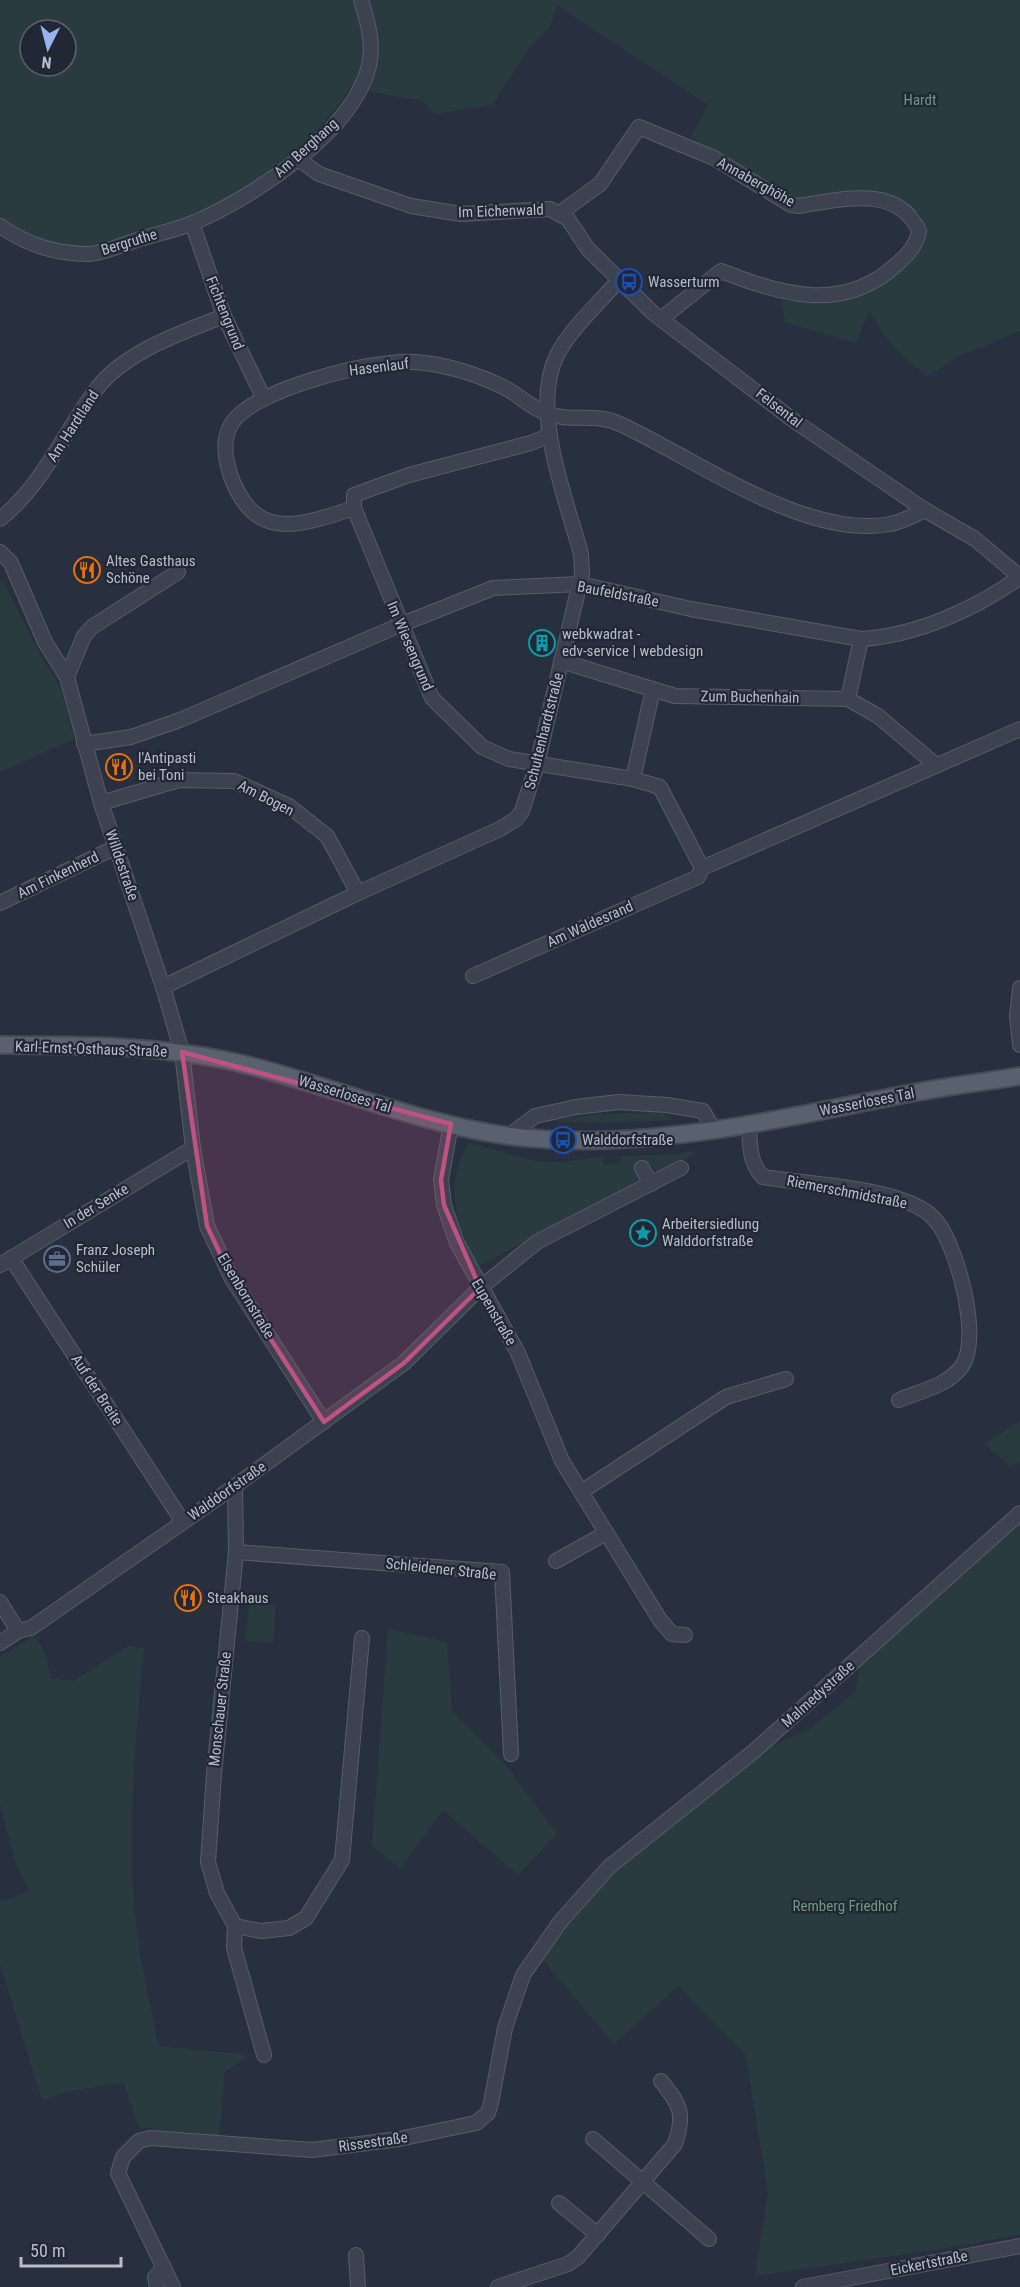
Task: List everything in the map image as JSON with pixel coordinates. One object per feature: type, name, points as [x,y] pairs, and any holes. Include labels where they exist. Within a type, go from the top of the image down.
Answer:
[{"type":"main road","name":"Karl-Ernst-Osthaus-Straße","points":[[0,1045],[58,1045],[182,1052]]},
{"type":"main road","name":"Wasserloses Tal","points":[[182,1052],[288,1075],[356,1098],[451,1124],[509,1136],[563,1140],[714,1130],[915,1092],[1020,1076]]},
{"type":"street","name":"Am Berghang","points":[[192,224],[262,186],[298,159],[345,111],[361,87],[369,68],[372,46],[361,0]]},
{"type":"street","name":"Im Eichenwald","points":[[298,159],[319,174],[411,206],[461,214],[550,209],[560,213],[600,184],[639,127]]},
{"type":"street","name":"Annaberghöhe","points":[[639,127],[714,158],[791,205],[799,206],[869,196],[906,211],[919,231],[912,251],[880,279],[852,290],[797,296],[770,290],[721,271],[661,320]]},
{"type":"street","name":"Felsental","points":[[560,213],[568,219],[588,249],[661,320],[793,420],[925,510],[975,539],[1020,577]]},
{"type":"street","name":"Bergruthe","points":[[0,226],[50,252],[92,254],[192,224]]},
{"type":"street","name":"Fichtengrund","points":[[192,224],[224,316],[264,399]]},
{"type":"street","name":"Schultenhardtstraße","points":[[163,987],[358,893],[500,829],[516,819],[522,811],[537,764],[580,584],[581,554],[550,435],[548,414],[550,376],[561,348],[619,280]]},
{"type":"street","name":"Am Hardtland","points":[[0,519],[18,505],[45,470],[96,389],[127,361],[190,329],[224,316]]},
{"type":"street","name":"Hasenlauf","points":[[354,508],[305,524],[289,525],[254,514],[239,499],[226,462],[226,438],[233,421],[242,412],[264,399],[296,386],[359,367],[413,362],[460,369],[508,390],[548,414],[565,418],[603,418],[728,482],[784,507],[844,524],[868,527],[892,524],[925,510]]},
{"type":"street","points":[[354,508],[354,495],[409,475],[531,443],[550,435]]},
{"type":"street","name":"Im Wiesengrund","points":[[354,508],[400,625],[432,698],[482,747],[509,759],[537,764]]},
{"type":"street","name":"Willdestraße","points":[[0,552],[11,563],[45,642],[67,677],[101,803],[163,987],[182,1052]]},
{"type":"street","points":[[67,677],[84,636],[92,627],[178,573]]},
{"type":"street","name":"Baufeldstraße","points":[[84,744],[132,737],[180,720],[400,625],[493,588],[580,584],[691,609],[861,639],[885,638],[915,631],[1002,591],[1020,577]]},
{"type":"street","points":[[861,639],[848,699],[878,716],[936,765]]},
{"type":"street","name":"Zum Buchenhain","points":[[561,661],[675,696],[848,699]]},
{"type":"street","points":[[633,779],[653,689]]},
{"type":"street","name":"Am Waldesrand","points":[[473,976],[698,877],[702,868],[1020,729]]},
{"type":"street","points":[[537,764],[633,779],[660,788],[702,868]]},
{"type":"street","name":"Am Bogen","points":[[101,803],[180,780],[234,781],[289,806],[327,836],[358,893]]},
{"type":"street","name":"Am Finkenherd","points":[[0,903],[116,848]]},
{"type":"street","points":[[1020,988],[1017,1016],[1020,1045]]},
{"type":"street","name":"Elsenbornstraße","points":[[182,1052],[193,1148],[207,1226],[232,1279],[324,1422]]},
{"type":"street","points":[[509,1136],[535,1116],[576,1107],[619,1102],[666,1105],[703,1112],[714,1130]]},
{"type":"street","name":"Eupenstraße","points":[[451,1124],[441,1180],[444,1205],[457,1243],[518,1353],[562,1461],[660,1620],[672,1634],[685,1635]]},
{"type":"street","name":"Riemerschmidstraße","points":[[749,1125],[752,1159],[756,1171],[763,1177],[908,1201],[937,1222],[957,1267],[969,1314],[971,1336],[969,1350],[964,1364],[950,1378],[899,1400]]},
{"type":"street","name":"In der Senke","points":[[5,1262],[193,1148]]},
{"type":"street","name":"Walddorfstraße","points":[[0,1642],[18,1631],[31,1628],[235,1486],[404,1363],[480,1288],[537,1242],[681,1167]]},
{"type":"street","points":[[642,1168],[651,1184]]},
{"type":"street","name":"Auf der Breite","points":[[5,1262],[183,1522]]},
{"type":"street","points":[[581,1492],[726,1397],[786,1379]]},
{"type":"street","name":"Monschauer Straße","points":[[235,1486],[236,1552],[214,1774],[208,1862],[217,1893],[235,1926],[234,1948],[264,2055]]},
{"type":"street","name":"Malmedystraße","points":[[609,1867],[753,1752],[1020,1513]]},
{"type":"street","points":[[556,1561],[606,1533]]},
{"type":"street","name":"Schleidener Straße","points":[[236,1552],[502,1572],[511,1754]]},
{"type":"street","points":[[0,1602],[18,1631]]},
{"type":"street","points":[[235,1926],[261,1931],[289,1928],[306,1918],[342,1860],[362,1638]]},
{"type":"street","name":"Rissestraße","points":[[173,2287],[118,2173],[123,2157],[139,2141],[162,2139],[312,2150],[399,2139],[476,2123],[488,2113],[505,2028],[523,1975],[560,1922],[609,1867]]},
{"type":"street","points":[[498,2287],[568,2264],[598,2235],[675,2144],[682,2122],[675,2098],[661,2081]]},
{"type":"street","points":[[593,2139],[709,2239]]},
{"type":"street","points":[[559,2203],[598,2235]]},
{"type":"street","name":"Eickertstraße","points":[[803,2287],[1020,2246]]},
{"type":"street","points":[[356,2255],[358,2287]]},
{"type":"street","points":[[157,2287],[155,2277],[164,2266]]},
{"type":"highlighted area","points":[[182,1052],[451,1124],[441,1180],[444,1205],[480,1288],[404,1363],[324,1422],[232,1279],[207,1226]]},
{"type":"green space","name":"Hardt","points":[[0,0],[1020,0],[1020,331],[957,357],[927,377],[892,346],[869,311],[856,343],[785,322],[782,301],[818,301],[875,289],[914,259],[922,248],[925,237],[921,215],[895,198],[876,194],[797,201],[786,195],[691,137],[708,105],[557,5],[550,27],[530,47],[492,105],[435,114],[422,101],[351,88],[305,143],[274,172],[235,195],[177,221],[117,242],[93,248],[75,249],[45,243],[0,218]]},
{"type":"green space","points":[[3,581],[39,653],[61,688],[74,739],[0,772],[0,583]]},
{"type":"green space","points":[[660,1112],[674,1120],[603,1123],[549,1121],[598,1114]]},
{"type":"green space","points":[[469,1143],[534,1161],[560,1162],[603,1157],[603,1165],[620,1164],[621,1156],[698,1151],[662,1174],[646,1162],[637,1166],[641,1179],[637,1185],[478,1266],[464,1236],[456,1205],[456,1173]]},
{"type":"green space","points":[[1020,1421],[1020,1465],[1018,1462],[1010,1466],[985,1444]]},
{"type":"green space","name":"Remberg Friedhof","points":[[1020,1522],[1020,2234],[948,2248],[755,2276],[768,2193],[746,2056],[679,1986],[614,2044],[538,1954],[610,1867],[755,1753],[808,1730],[856,1691],[860,1658]]},
{"type":"green space","points":[[249,1602],[276,1605],[273,1643],[246,1641]]},
{"type":"green space","points":[[388,1629],[447,1642],[452,1711],[502,1760],[557,1834],[518,1875],[443,1810],[400,1869],[372,1846]]},
{"type":"green space","points":[[34,1636],[45,1653],[51,1678],[74,1681],[128,1646],[144,1648],[132,1815],[133,1893],[138,1938],[159,2046],[250,2055],[225,2071],[219,2139],[139,2127],[123,2082],[67,2092],[42,2100],[0,1964],[0,1902],[30,1891],[17,1867],[0,1805],[0,1657]]},
{"type":"place","name":"Wasserturm","points":[[629,282]]},
{"type":"place","name":"Altes Gasthaus Schöne","points":[[87,570]]},
{"type":"place","name":"webkwadrat - edv-service | webdesign","points":[[542,643]]},
{"type":"place","name":"l'Antipasti bei Toni","points":[[119,767]]},
{"type":"place","name":"Walddorfstraße","points":[[563,1140]]},
{"type":"place","name":"Arbeitersiedlung Walddorfstraße","points":[[643,1233]]},
{"type":"place","name":"Franz Joseph Schüler","points":[[57,1259]]},
{"type":"place","name":"Steakhaus","points":[[188,1598]]}]
